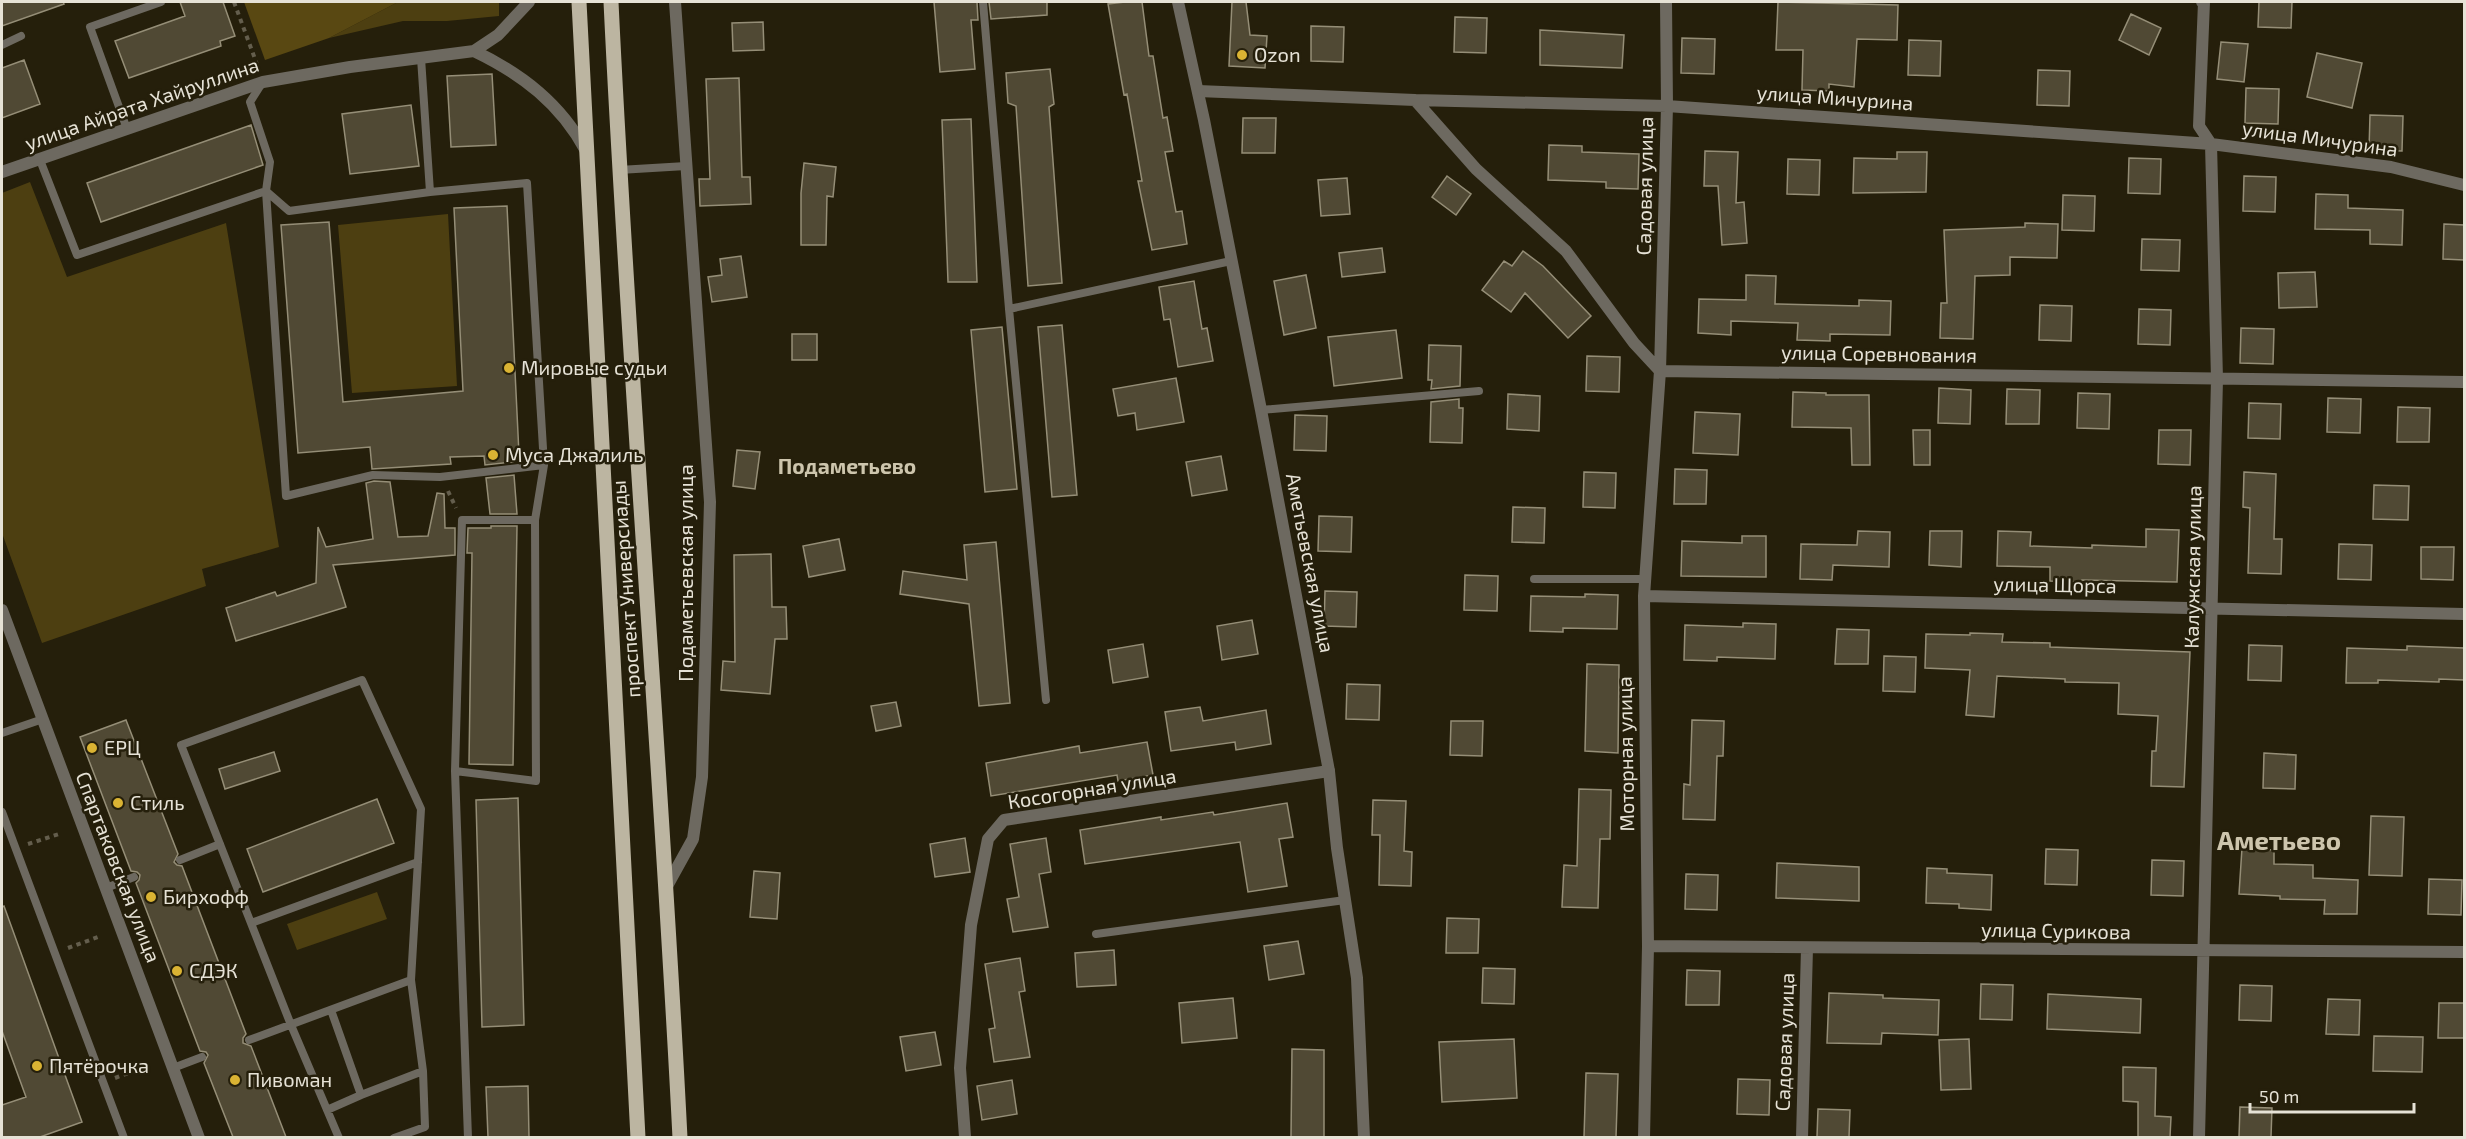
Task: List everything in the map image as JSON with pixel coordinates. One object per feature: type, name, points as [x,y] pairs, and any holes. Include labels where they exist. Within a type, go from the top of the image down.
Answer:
[{"type":"main road","name":"проспект Универсиады","points":[[579,2],[638,1137]]},
{"type":"main road","name":"проспект Универсиады","points":[[611,2],[619,170],[667,886],[680,1137]]},
{"type":"street","name":"улица Айрата Хайруллина","points":[[2,172],[263,81],[474,51],[498,35],[530,2]]},
{"type":"street","name":"Подаметьевская улица","points":[[667,886],[693,839],[702,777],[710,502],[675,2]]},
{"type":"street","name":"Аметьевская улица","points":[[1178,2],[1198,91],[1261,410],[1329,771],[1357,978],[1364,1137]]},
{"type":"street","name":"Садовая улица","points":[[1660,370],[1667,106],[1666,2]]},
{"type":"street","name":"Калужская улица","points":[[2199,1137],[2217,379],[2211,144],[2199,126],[2204,2],[2202,2]]},
{"type":"street","points":[[474,51],[519,74],[559,110],[574,130],[585,151]]},
{"type":"street","name":"улица Мичурина","points":[[1198,91],[1415,100],[1667,106],[2211,144],[2391,167],[2464,185]]},
{"type":"street","points":[[1415,100],[1476,169],[1566,251],[1634,343],[1660,370]]},
{"type":"street","name":"улица Соревнования","points":[[1660,370],[2464,382]]},
{"type":"street","name":"Моторная улица","points":[[1644,1137],[1648,946],[1644,596],[1660,370]]},
{"type":"street","name":"улица Щорса","points":[[1644,596],[2464,614]]},
{"type":"street","name":"Спартаковская улица","points":[[2,609],[199,1137]]},
{"type":"street","name":"Косогорная улица","points":[[965,1137],[960,1068],[971,925],[988,839],[1004,820],[1329,771]]},
{"type":"street","name":"улица Сурикова","points":[[1648,946],[2464,952]]},
{"type":"street","name":"Садовая улица","points":[[1802,1137],[1807,948]]},
{"type":"lane","points":[[127,129],[90,27],[162,2]]},
{"type":"lane","points":[[983,2],[1046,700]]},
{"type":"lane","points":[[2,45],[21,36]]},
{"type":"lane","points":[[421,58],[430,192]]},
{"type":"lane","points":[[263,81],[250,102],[270,162],[266,191],[286,496],[374,475],[440,477],[544,465]]},
{"type":"lane","points":[[40,160],[77,255],[266,191]]},
{"type":"lane","points":[[619,170],[686,166]]},
{"type":"lane","points":[[266,191],[289,211],[430,192],[527,183],[544,465],[535,520],[536,781],[455,771]]},
{"type":"lane","points":[[1009,309],[1231,261]]},
{"type":"lane","points":[[1261,410],[1479,391]]},
{"type":"lane","points":[[468,1137],[455,771],[462,520],[535,520]]},
{"type":"lane","points":[[1534,579],[1645,579]]},
{"type":"lane","points":[[339,1137],[291,1025],[181,745],[362,680],[421,809],[411,980],[423,1071],[425,1127],[393,1137]]},
{"type":"lane","points":[[2,734],[43,719]]},
{"type":"lane","points":[[2,812],[124,1137]]},
{"type":"lane","points":[[180,860],[220,844]]},
{"type":"lane","points":[[251,923],[418,862]]},
{"type":"lane","points":[[106,888],[134,877]]},
{"type":"lane","points":[[1096,934],[1346,900]]},
{"type":"lane","points":[[249,1040],[411,980]]},
{"type":"lane","points":[[331,1010],[361,1095]]},
{"type":"lane","points":[[173,1068],[202,1057]]},
{"type":"lane","points":[[327,1110],[423,1071]]},
{"type":"path","points":[[234,2],[263,81]]},
{"type":"path","points":[[440,477],[462,520]]},
{"type":"path","points":[[15,848],[59,834]]},
{"type":"path","points":[[54,952],[98,937]]},
{"type":"path","points":[[103,1082],[145,1067]]},
{"type":"shaded area","points":[[244,2],[398,2],[329,38],[265,60]]},
{"type":"shaded area","points":[[398,2],[499,2],[499,16],[447,21],[403,21],[329,38]]},
{"type":"shaded area","points":[[30,182],[67,277],[226,223],[279,547],[202,569],[206,586],[42,643],[2,533],[2,193]]},
{"type":"shaded area","points":[[448,214],[457,386],[352,393],[338,225]]},
{"type":"shaded area","points":[[377,892],[387,919],[297,950],[287,924]]},
{"type":"building","points":[[2,2],[63,2],[64,4],[2,26]]},
{"type":"building","points":[[180,2],[223,2],[235,36],[220,41],[221,46],[129,78],[115,41],[185,16]]},
{"type":"building","points":[[934,2],[977,2],[978,20],[971,20],[975,69],[940,72]]},
{"type":"building","points":[[989,2],[1047,2],[1047,15],[991,19]]},
{"type":"building","points":[[1142,2],[1149,56],[1153,56],[1163,118],[1167,117],[1173,151],[1165,152],[1176,212],[1182,211],[1187,244],[1152,250],[1138,181],[1142,181],[1127,94],[1124,95],[1108,4]]},
{"type":"building","points":[[1232,2],[1246,2],[1250,35],[1267,36],[1265,68],[1229,66]]},
{"type":"building","points":[[1778,2],[1898,5],[1897,40],[1857,39],[1854,87],[1829,84],[1829,91],[1802,90],[1803,50],[1776,50]]},
{"type":"building","points":[[2259,2],[2292,2],[2291,28],[2258,27]]},
{"type":"building","points":[[2131,14],[2161,28],[2149,55],[2119,40]]},
{"type":"building","points":[[1455,17],[1487,18],[1486,53],[1454,52]]},
{"type":"building","points":[[763,22],[764,50],[733,51],[732,23]]},
{"type":"building","points":[[1311,26],[1344,27],[1343,62],[1311,61]]},
{"type":"building","points":[[1540,30],[1624,35],[1622,68],[1540,65]]},
{"type":"building","points":[[1682,38],[1715,39],[1714,74],[1681,73]]},
{"type":"building","points":[[1909,40],[1941,41],[1940,76],[1908,75]]},
{"type":"building","points":[[2221,42],[2248,44],[2244,82],[2217,79]]},
{"type":"building","points":[[2317,53],[2362,63],[2352,108],[2307,97]]},
{"type":"building","points":[[24,60],[40,104],[2,118],[2,68]]},
{"type":"building","points":[[1050,69],[1054,104],[1049,107],[1062,283],[1028,286],[1016,106],[1008,103],[1006,73]]},
{"type":"building","points":[[2038,70],[2070,71],[2069,106],[2037,105]]},
{"type":"building","points":[[492,74],[496,145],[451,147],[447,76]]},
{"type":"building","points":[[739,78],[742,177],[750,177],[751,204],[700,206],[699,179],[710,179],[706,79]]},
{"type":"building","points":[[2246,88],[2279,89],[2278,124],[2245,123]]},
{"type":"building","points":[[411,105],[419,166],[350,174],[342,114]]},
{"type":"building","points":[[2370,115],[2403,116],[2402,151],[2369,150]]},
{"type":"building","points":[[1243,118],[1276,118],[1275,153],[1242,153]]},
{"type":"building","points":[[971,119],[977,282],[948,282],[942,120]]},
{"type":"building","points":[[251,125],[263,165],[101,222],[87,183]]},
{"type":"building","points":[[1549,145],[1582,146],[1582,152],[1639,154],[1638,189],[1606,188],[1606,182],[1548,180]]},
{"type":"building","points":[[1705,151],[1738,152],[1736,203],[1744,202],[1747,243],[1722,245],[1718,186],[1704,186]]},
{"type":"building","points":[[1897,152],[1927,152],[1926,192],[1853,193],[1854,158],[1897,159]]},
{"type":"building","points":[[2129,158],[2161,159],[2160,194],[2128,193]]},
{"type":"building","points":[[1788,159],[1820,160],[1819,195],[1787,194]]},
{"type":"building","points":[[804,163],[836,167],[833,197],[827,196],[826,245],[801,245],[801,193]]},
{"type":"building","points":[[1447,176],[1471,194],[1456,215],[1432,197]]},
{"type":"building","points":[[2244,176],[2276,177],[2275,212],[2243,211]]},
{"type":"building","points":[[1347,178],[1350,214],[1321,216],[1318,180]]},
{"type":"building","points":[[2316,194],[2348,195],[2348,208],[2403,210],[2402,245],[2370,244],[2370,230],[2315,229]]},
{"type":"building","points":[[2063,195],[2095,196],[2094,231],[2062,230]]},
{"type":"building","points":[[507,206],[519,454],[512,454],[513,462],[485,465],[484,456],[450,457],[451,464],[372,469],[370,447],[298,453],[281,225],[329,222],[343,402],[463,391],[454,208]]},
{"type":"building","points":[[2025,223],[2058,224],[2057,258],[2010,257],[2010,275],[1975,276],[1973,339],[1940,338],[1941,303],[1947,303],[1944,230],[2025,227]]},
{"type":"building","points":[[2444,224],[2464,225],[2464,260],[2443,259]]},
{"type":"building","points":[[2142,239],[2180,240],[2179,271],[2141,270]]},
{"type":"building","points":[[1382,248],[1385,272],[1342,277],[1339,253]]},
{"type":"building","points":[[1523,251],[1543,266],[1591,316],[1568,338],[1525,293],[1511,312],[1482,290],[1504,261],[1512,266]]},
{"type":"building","points":[[741,256],[747,297],[712,302],[708,277],[722,275],[720,259]]},
{"type":"building","points":[[2315,272],[2317,307],[2279,308],[2278,273]]},
{"type":"building","points":[[1306,275],[1316,328],[1284,335],[1274,281]]},
{"type":"building","points":[[1746,275],[1776,276],[1775,304],[1859,306],[1859,300],[1891,301],[1890,335],[1830,334],[1830,341],[1797,340],[1798,323],[1731,321],[1731,335],[1698,333],[1699,299],[1746,300]]},
{"type":"building","points":[[1194,281],[1202,329],[1207,328],[1213,361],[1178,367],[1170,319],[1164,320],[1159,287]]},
{"type":"building","points":[[2040,305],[2072,306],[2071,341],[2039,340]]},
{"type":"building","points":[[2139,309],[2171,310],[2170,345],[2138,344]]},
{"type":"building","points":[[1062,325],[1077,495],[1052,497],[1038,327]]},
{"type":"building","points":[[1002,327],[1017,489],[985,492],[971,330]]},
{"type":"building","points":[[2241,328],[2274,329],[2273,364],[2240,363]]},
{"type":"building","points":[[1396,330],[1402,378],[1334,386],[1328,337]]},
{"type":"building","points":[[792,334],[817,334],[817,360],[792,360]]},
{"type":"building","points":[[1429,345],[1461,346],[1460,386],[1431,389],[1432,380],[1428,380]]},
{"type":"building","points":[[1587,356],[1620,357],[1619,392],[1586,391]]},
{"type":"building","points":[[1176,378],[1184,422],[1137,430],[1135,413],[1118,416],[1113,389]]},
{"type":"building","points":[[1939,388],[1971,390],[1970,424],[1938,423]]},
{"type":"building","points":[[2007,389],[2040,390],[2039,424],[2006,424]]},
{"type":"building","points":[[1793,392],[1869,395],[1870,465],[1852,465],[1851,428],[1792,427]]},
{"type":"building","points":[[2078,393],[2110,394],[2109,429],[2077,428]]},
{"type":"building","points":[[1508,394],[1540,396],[1539,431],[1507,429]]},
{"type":"building","points":[[2328,398],[2361,399],[2360,433],[2327,432]]},
{"type":"building","points":[[1459,399],[1459,408],[1463,408],[1462,443],[1430,442],[1431,402]]},
{"type":"building","points":[[2249,403],[2281,404],[2280,439],[2248,438]]},
{"type":"building","points":[[2398,407],[2430,408],[2429,442],[2397,442]]},
{"type":"building","points":[[1695,412],[1740,414],[1738,455],[1693,453]]},
{"type":"building","points":[[1295,415],[1327,416],[1326,451],[1294,450]]},
{"type":"building","points":[[1913,430],[1930,430],[1930,465],[1914,465]]},
{"type":"building","points":[[2159,430],[2191,430],[2190,465],[2158,464]]},
{"type":"building","points":[[737,450],[760,452],[755,489],[733,486]]},
{"type":"building","points":[[1221,456],[1227,490],[1192,496],[1186,462]]},
{"type":"building","points":[[1675,469],[1707,470],[1706,504],[1674,504]]},
{"type":"building","points":[[1584,472],[1616,473],[1615,508],[1583,507]]},
{"type":"building","points":[[2244,472],[2276,474],[2274,539],[2282,539],[2281,574],[2248,573],[2250,508],[2243,507]]},
{"type":"building","points":[[514,475],[517,514],[490,514],[486,478]]},
{"type":"building","points":[[390,482],[398,537],[428,536],[437,493],[444,494],[445,528],[455,528],[455,555],[333,565],[346,607],[236,641],[226,608],[275,592],[277,596],[316,583],[318,527],[326,547],[373,539],[366,483]]},
{"type":"building","points":[[2374,485],[2409,486],[2408,520],[2373,519]]},
{"type":"building","points":[[1513,507],[1545,508],[1544,543],[1512,542]]},
{"type":"building","points":[[1319,516],[1352,517],[1351,552],[1318,551]]},
{"type":"building","points":[[491,526],[517,526],[513,765],[469,764],[472,553],[467,553],[468,528],[491,528]]},
{"type":"building","points":[[2146,529],[2179,530],[2177,582],[2050,581],[2050,567],[1997,566],[1998,531],[2031,532],[2030,546],[2092,548],[2092,545],[2146,547]]},
{"type":"building","points":[[1858,531],[1890,532],[1889,567],[1833,565],[1832,580],[1800,579],[1801,544],[1857,545]]},
{"type":"building","points":[[1930,531],[1962,531],[1961,567],[1929,565]]},
{"type":"building","points":[[1742,536],[1766,536],[1766,577],[1681,576],[1682,541],[1742,543]]},
{"type":"building","points":[[839,539],[845,570],[809,577],[803,546]]},
{"type":"building","points":[[996,542],[1010,703],[979,706],[969,604],[900,594],[903,571],[967,580],[964,545]]},
{"type":"building","points":[[2339,544],[2372,545],[2371,580],[2338,579]]},
{"type":"building","points":[[2421,547],[2454,547],[2453,580],[2421,579]]},
{"type":"building","points":[[771,554],[772,607],[786,607],[787,639],[775,639],[770,694],[721,690],[723,661],[735,662],[734,555]]},
{"type":"building","points":[[1465,575],[1498,576],[1497,611],[1464,610]]},
{"type":"building","points":[[1325,591],[1357,592],[1356,627],[1324,626]]},
{"type":"building","points":[[1585,594],[1618,595],[1617,629],[1563,628],[1563,632],[1530,631],[1531,596],[1585,597]]},
{"type":"building","points":[[1252,620],[1258,654],[1222,660],[1217,626]]},
{"type":"building","points":[[1743,623],[1776,624],[1775,659],[1717,657],[1717,661],[1684,660],[1685,625],[1743,627]]},
{"type":"building","points":[[1837,629],[1869,630],[1868,664],[1835,664]]},
{"type":"building","points":[[1970,633],[2003,634],[2002,642],[2050,643],[2050,647],[2190,652],[2184,787],[2151,786],[2152,751],[2156,751],[2158,716],[2118,714],[2119,683],[2065,682],[2065,679],[1997,676],[1994,717],[1966,715],[1970,670],[1925,668],[1926,634],[1970,635]]},
{"type":"building","points":[[1143,644],[1148,677],[1113,683],[1108,650]]},
{"type":"building","points":[[2249,645],[2282,646],[2281,681],[2248,680]]},
{"type":"building","points":[[2407,646],[2464,648],[2464,680],[2439,679],[2439,682],[2378,680],[2378,683],[2346,683],[2347,648],[2407,650]]},
{"type":"building","points":[[1884,656],[1916,657],[1915,692],[1883,691]]},
{"type":"building","points":[[1587,664],[1619,665],[1618,753],[1585,751]]},
{"type":"building","points":[[1347,684],[1380,685],[1379,720],[1346,719]]},
{"type":"building","points":[[896,702],[901,726],[876,731],[871,706]]},
{"type":"building","points":[[1200,707],[1203,721],[1266,710],[1271,744],[1236,750],[1235,742],[1171,751],[1165,712]]},
{"type":"building","points":[[126,720],[178,854],[174,862],[182,866],[246,1034],[243,1043],[251,1046],[286,1137],[233,1137],[204,1063],[208,1055],[200,1051],[136,883],[140,875],[131,871],[80,737]]},
{"type":"building","points":[[1692,720],[1724,721],[1723,756],[1717,756],[1715,820],[1683,819],[1684,784],[1690,785]]},
{"type":"building","points":[[1451,721],[1483,721],[1482,756],[1450,755]]},
{"type":"building","points":[[1147,742],[1153,775],[1118,781],[1117,775],[991,796],[986,763],[1079,746],[1080,753]]},
{"type":"building","points":[[274,752],[280,771],[225,789],[219,769]]},
{"type":"building","points":[[2264,753],[2296,755],[2295,789],[2263,788]]},
{"type":"building","points":[[1579,789],[1611,790],[1610,839],[1600,839],[1598,908],[1562,907],[1564,865],[1577,866]]},
{"type":"building","points":[[518,798],[524,1025],[482,1027],[476,800]]},
{"type":"building","points":[[377,799],[394,843],[263,892],[247,849]]},
{"type":"building","points":[[1373,800],[1406,801],[1404,851],[1412,852],[1411,886],[1379,885],[1380,835],[1372,835]]},
{"type":"building","points":[[1287,803],[1293,837],[1279,839],[1287,886],[1248,892],[1240,842],[1085,864],[1080,830],[1161,817],[1161,820],[1213,812],[1214,815]]},
{"type":"building","points":[[2371,816],[2404,817],[2402,876],[2369,875]]},
{"type":"building","points":[[965,838],[970,872],[935,877],[930,844]]},
{"type":"building","points":[[1046,838],[1051,872],[1039,874],[1048,927],[1013,932],[1007,899],[1019,897],[1010,844]]},
{"type":"building","points":[[2242,848],[2274,850],[2274,864],[2313,865],[2313,878],[2358,880],[2357,914],[2324,914],[2325,900],[2280,899],[2280,896],[2239,894]]},
{"type":"building","points":[[2046,849],[2078,850],[2077,885],[2045,884]]},
{"type":"building","points":[[2152,860],[2184,861],[2183,896],[2151,895]]},
{"type":"building","points":[[1777,863],[1859,867],[1859,901],[1776,898]]},
{"type":"building","points":[[1927,868],[1947,869],[1947,873],[1992,875],[1991,910],[1959,908],[1959,904],[1926,903]]},
{"type":"building","points":[[754,871],[780,873],[777,919],[750,917]]},
{"type":"building","points":[[1686,874],[1718,875],[1717,910],[1685,909]]},
{"type":"building","points":[[2429,879],[2462,880],[2461,915],[2428,914]]},
{"type":"building","points":[[4,906],[82,1122],[40,1137],[2,1137],[2,1105],[26,1097],[2,1031],[2,907]]},
{"type":"building","points":[[1447,918],[1479,919],[1478,953],[1446,953]]},
{"type":"building","points":[[1298,941],[1304,974],[1269,980],[1264,946]]},
{"type":"building","points":[[1114,950],[1116,985],[1077,987],[1075,953]]},
{"type":"building","points":[[1020,958],[1025,991],[1019,992],[1030,1057],[994,1062],[989,1029],[995,1028],[985,964]]},
{"type":"building","points":[[1483,968],[1515,969],[1514,1004],[1482,1003]]},
{"type":"building","points":[[1687,970],[1720,971],[1719,1005],[1686,1005]]},
{"type":"building","points":[[1981,984],[2013,985],[2012,1020],[1980,1019]]},
{"type":"building","points":[[2240,985],[2272,986],[2271,1021],[2239,1020]]},
{"type":"building","points":[[1829,993],[1939,1000],[1938,1035],[1882,1033],[1881,1044],[1827,1043]]},
{"type":"building","points":[[2048,994],[2141,999],[2140,1033],[2047,1029]]},
{"type":"building","points":[[1233,998],[1237,1038],[1182,1043],[1179,1003]]},
{"type":"building","points":[[2328,999],[2360,1000],[2359,1035],[2326,1034]]},
{"type":"building","points":[[2439,1003],[2464,1003],[2464,1038],[2438,1038]]},
{"type":"building","points":[[935,1032],[941,1065],[906,1071],[900,1037]]},
{"type":"building","points":[[2374,1036],[2423,1037],[2422,1072],[2373,1071]]},
{"type":"building","points":[[1514,1039],[1517,1098],[1442,1102],[1439,1042]]},
{"type":"building","points":[[1969,1039],[1971,1089],[1941,1090],[1939,1040]]},
{"type":"building","points":[[1292,1049],[1324,1050],[1324,1137],[1291,1137]]},
{"type":"building","points":[[2123,1067],[2156,1068],[2155,1116],[2171,1117],[2170,1137],[2138,1137],[2138,1102],[2123,1101]]},
{"type":"building","points":[[1586,1073],[1618,1074],[1616,1137],[1584,1137]]},
{"type":"building","points":[[1738,1079],[1770,1080],[1769,1115],[1737,1114]]},
{"type":"building","points":[[1012,1080],[1017,1114],[982,1120],[977,1086]]},
{"type":"building","points":[[528,1086],[529,1137],[488,1137],[486,1087]]},
{"type":"building","points":[[2240,1107],[2272,1108],[2271,1137],[2239,1137]]},
{"type":"building","points":[[1818,1109],[1850,1110],[1849,1137],[1817,1137]]},
{"type":"place","name":"Ozon","points":[[1242,55]]},
{"type":"place","name":"Мировые судьи","points":[[509,368]]},
{"type":"place","name":"Муса Джалиль","points":[[493,455]]},
{"type":"place","name":"ЕРЦ","points":[[92,748]]},
{"type":"place","name":"Стиль","points":[[118,803]]},
{"type":"place","name":"Бирхофф","points":[[151,897]]},
{"type":"place","name":"СДЭК","points":[[177,971]]},
{"type":"place","name":"Пятёрочка","points":[[37,1066]]},
{"type":"place","name":"Пивоман","points":[[235,1080]]},
{"type":"district","name":"Подаметьево","points":[[847,467]]},
{"type":"district","name":"Аметьево","points":[[2279,841]]}]
